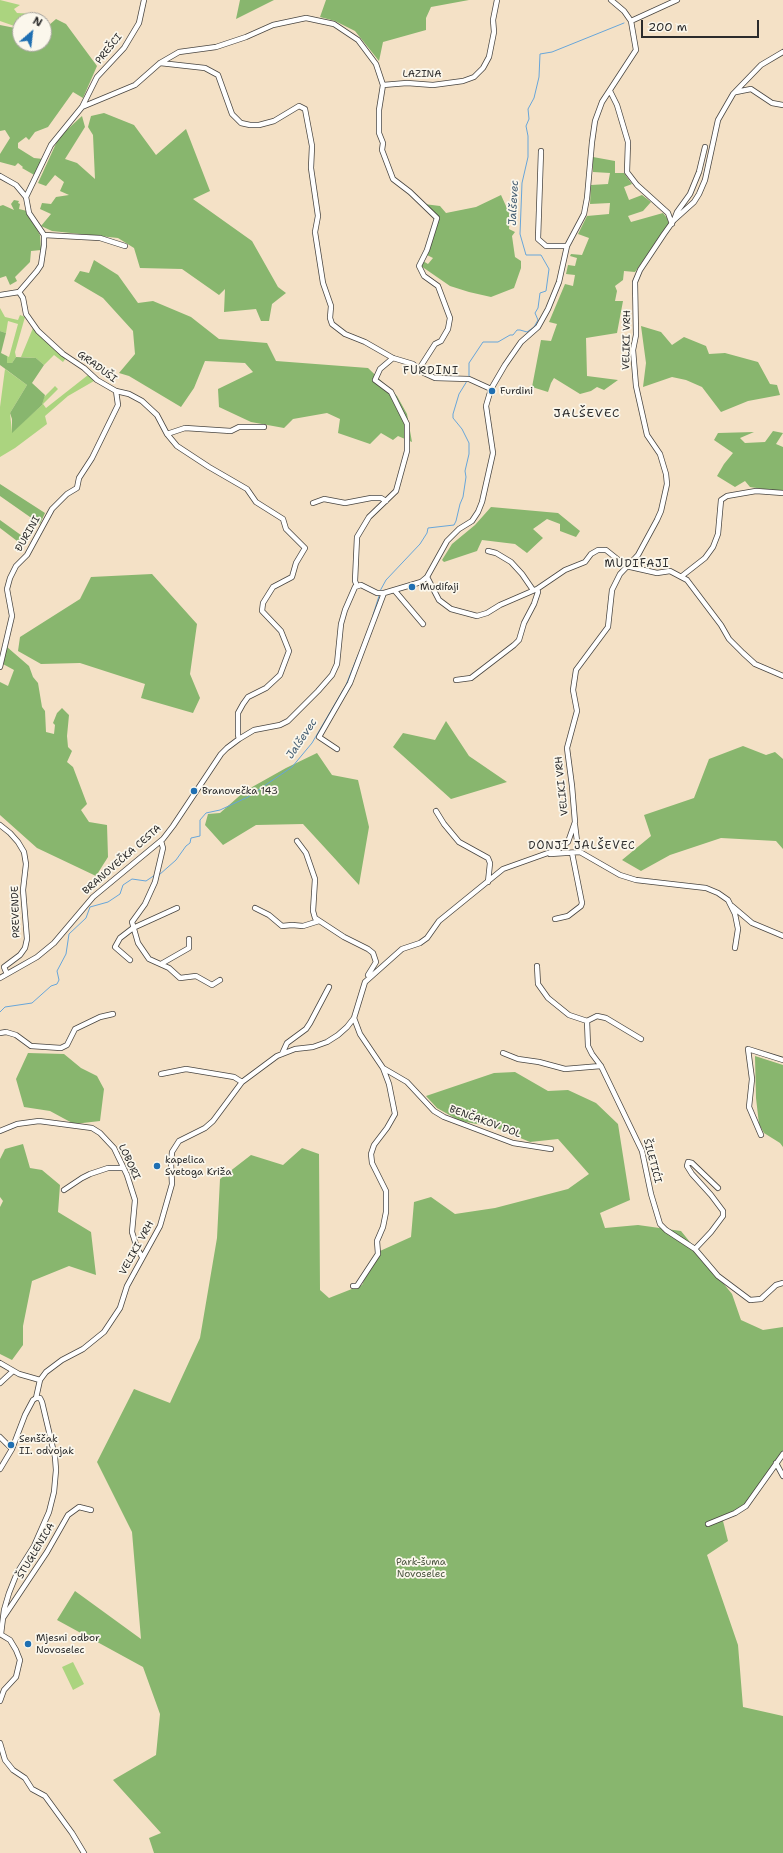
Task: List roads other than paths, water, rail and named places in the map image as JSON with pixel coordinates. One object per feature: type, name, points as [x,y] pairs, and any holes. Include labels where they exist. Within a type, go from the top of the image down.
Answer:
[{"type":"street","name":"PREŠCI","points":[[26,197],[51,145],[82,107],[97,77],[124,48],[138,23],[144,0]]},
{"type":"street","name":"LAZINA","points":[[383,85],[407,83],[433,85],[463,81],[474,77],[483,68],[489,57],[494,32],[493,20],[497,0]]},
{"type":"street","points":[[393,358],[380,369],[375,380],[391,392],[407,424],[407,451],[396,491],[369,517],[357,537],[355,581],[357,586],[361,585],[381,593],[395,591],[421,582],[428,577],[447,541],[459,529],[472,520],[478,512],[482,502],[493,453],[486,406],[491,389],[521,342],[542,322],[559,282],[567,246],[584,214],[595,121],[602,102],[636,50],[631,21],[624,11],[611,0]]},
{"type":"street","points":[[631,21],[677,0]]},
{"type":"street","points":[[82,107],[135,85],[160,63],[179,52],[216,47],[246,38],[273,24],[306,18],[334,24],[358,40],[376,64],[383,85],[379,110],[379,133],[383,143],[382,150],[393,179],[410,192],[437,218],[428,250],[419,266],[424,276],[438,286],[450,318],[448,329],[442,341],[435,344],[419,369]]},
{"type":"street","name":"VELIKI VRH","points":[[542,855],[580,852],[577,846],[567,748],[577,711],[573,690],[576,670],[608,627],[612,590],[620,574],[626,566],[632,564],[638,555],[657,520],[663,505],[667,484],[666,474],[660,454],[647,435],[636,386],[633,350],[636,329],[634,282],[640,270],[673,222],[694,202],[702,187],[718,120],[733,94],[761,65],[783,52]]},
{"type":"street","points":[[160,63],[205,68],[218,74],[232,114],[241,123],[259,125],[274,121],[298,106],[305,109],[312,146],[311,168],[318,216],[315,232],[324,282],[331,306],[330,318],[332,324],[345,334],[365,342],[393,358],[404,360],[435,378],[469,379],[491,389]]},
{"type":"street","points":[[733,94],[746,89],[751,89],[772,103],[783,105]]},
{"type":"street","points":[[610,91],[617,105],[628,142],[627,172],[637,185],[668,213],[673,222]]},
{"type":"street","name":"VELIKI VRH","points":[[673,222],[677,212],[690,194],[699,172],[705,147]]},
{"type":"street","points":[[541,150],[538,240],[546,246],[567,246]]},
{"type":"street","points":[[0,176],[16,185],[26,197],[29,213],[44,235],[41,265],[38,271],[19,292],[0,295]]},
{"type":"street","points":[[44,235],[100,238],[124,246]]},
{"type":"street","name":"GRADUŠI","points":[[19,292],[23,298],[28,318],[50,343],[84,368],[97,380],[116,391],[118,405],[92,458],[79,478],[77,488]]},
{"type":"street","points":[[116,391],[129,394],[142,401],[157,415],[167,434],[177,446],[247,489],[256,502],[283,519],[286,528],[305,548],[296,563],[292,577],[273,587],[263,603],[262,611],[281,631],[288,650],[280,675],[266,688],[248,698],[238,713],[239,739]]},
{"type":"street","points":[[167,434],[185,428],[231,430],[239,427],[264,427]]},
{"type":"street","name":"ĐURINI","points":[[0,667],[12,616],[7,589],[10,578],[16,566],[27,555],[52,509],[67,494],[77,488]]},
{"type":"street","points":[[682,576],[704,558],[713,547],[718,534],[721,500],[727,496],[756,491],[783,493]]},
{"type":"street","points":[[314,503],[324,499],[345,503],[372,498],[382,498],[386,501]]},
{"type":"street","points":[[428,577],[439,600],[451,609],[477,616],[487,613],[535,590],[565,570],[585,562],[591,554],[598,550],[606,550],[626,566],[657,573],[670,571],[682,576],[695,589],[706,607],[742,653],[755,664],[783,676]]},
{"type":"street","points":[[456,680],[471,678],[519,640],[524,623],[538,592],[511,562],[500,555],[488,551]]},
{"type":"street","name":"BRANOVEČKA CESTA","points":[[0,978],[30,962],[54,943],[93,897],[161,840],[173,826],[221,754],[239,739],[254,730],[280,725],[288,721],[318,691],[332,675],[337,664],[341,624],[350,596],[357,586]]},
{"type":"street","points":[[395,591],[423,624]]},
{"type":"street","points":[[337,749],[319,737],[350,683],[381,593]]},
{"type":"street","points":[[436,811],[444,824],[459,842],[488,858],[490,863],[488,882]]},
{"type":"street","name":"VELIKI VRH","points":[[40,1380],[51,1368],[62,1360],[83,1349],[104,1332],[120,1308],[127,1286],[160,1226],[172,1184],[172,1152],[176,1144],[182,1139],[205,1128],[213,1121],[242,1082],[282,1054],[295,1049],[313,1047],[327,1042],[347,1027],[354,1018],[365,982],[402,949],[420,943],[427,938],[439,921],[507,867],[565,846],[570,838],[575,822]]},
{"type":"street","name":"PREVENDE","points":[[0,825],[18,842],[24,852],[26,864],[23,890],[28,939],[25,948],[20,955],[4,967]]},
{"type":"street","points":[[161,840],[164,848],[155,882],[145,904],[132,922],[138,943],[149,959],[169,968],[180,978],[196,976],[212,985],[220,980]]},
{"type":"street","points":[[297,841],[306,854],[315,879],[313,911],[316,918],[373,953],[376,962],[365,982]]},
{"type":"street","points":[[580,852],[620,875],[636,880],[706,888],[718,893],[728,900],[735,914],[738,929],[735,948]]},
{"type":"street","points":[[555,919],[568,916],[581,906],[582,903],[572,853]]},
{"type":"street","points":[[730,905],[752,922],[783,936]]},
{"type":"street","points":[[130,960],[115,947],[120,938],[133,928],[177,908]]},
{"type":"street","points":[[255,908],[269,915],[282,926],[303,926],[319,921]]},
{"type":"street","points":[[161,964],[189,948],[189,939]]},
{"type":"street","points":[[0,963],[4,967],[7,974]]},
{"type":"street","points":[[537,966],[538,984],[548,998],[569,1015],[587,1021],[597,1016],[606,1018],[641,1039]]},
{"type":"street","points":[[282,1054],[287,1043],[306,1029],[329,987]]},
{"type":"street","points":[[0,1033],[6,1032],[16,1035],[30,1046],[61,1048],[66,1045],[75,1029],[100,1017],[113,1014]]},
{"type":"street","points":[[353,1286],[357,1286],[378,1254],[377,1241],[383,1227],[386,1212],[386,1191],[372,1163],[371,1154],[374,1145],[387,1128],[395,1114],[389,1084],[383,1068],[360,1034],[354,1018]]},
{"type":"street","name":"ŠILETIĆI","points":[[587,1021],[588,1046],[601,1066],[642,1151],[651,1194],[660,1224],[666,1230],[695,1249],[718,1276],[750,1300],[761,1299],[776,1285],[783,1283]]},
{"type":"street","points":[[761,1135],[748,1107],[752,1079],[748,1050],[782,1058]]},
{"type":"street","points":[[503,1053],[518,1059],[539,1062],[565,1069],[601,1066]]},
{"type":"street","name":"BENČAKOV DOL","points":[[383,1068],[407,1082],[434,1111],[444,1117],[513,1143],[551,1149]]},
{"type":"street","points":[[161,1074],[186,1069],[234,1077],[242,1082]]},
{"type":"street","name":"LOBORI","points":[[0,1131],[17,1124],[39,1121],[92,1128],[100,1133],[114,1148],[123,1168],[128,1175],[135,1200],[132,1232],[137,1248],[142,1257]]},
{"type":"street","points":[[695,1249],[724,1216],[723,1211],[711,1195],[692,1174],[688,1166],[688,1162],[692,1163],[718,1188]]},
{"type":"street","points":[[64,1190],[82,1178],[102,1170],[108,1168],[123,1168]]},
{"type":"street","points":[[0,1363],[13,1371],[40,1380],[36,1398],[33,1400],[25,1415],[12,1449],[0,1468]]},
{"type":"street","points":[[0,1383],[13,1371]]},
{"type":"street","points":[[0,1701],[4,1690],[16,1677],[20,1660],[10,1640],[1,1634],[4,1610],[17,1573],[34,1546],[50,1512],[54,1492],[56,1470],[55,1457],[42,1402],[40,1398],[36,1398]]},
{"type":"street","points":[[0,1437],[12,1449]]},
{"type":"street","points":[[708,1524],[735,1513],[746,1506],[783,1454]]},
{"type":"street","points":[[776,1464],[783,1476]]},
{"type":"street","name":"ŠTUGLENICA","points":[[3,1618],[47,1552],[68,1515],[79,1507],[91,1510]]},
{"type":"street","points":[[0,1743],[3,1760],[13,1770],[25,1778],[28,1785],[40,1792],[49,1801],[84,1853]]},
{"type":"waterway","name":"Jalševec","points":[[469,377],[469,363],[483,342],[498,342],[510,335],[513,335],[517,330],[527,332],[534,327],[538,320],[535,313],[538,308],[540,293],[546,291],[549,269],[541,255],[526,255],[520,234],[522,183],[528,157],[528,136],[526,126],[529,119],[528,109],[534,98],[539,77],[540,54],[552,52],[624,23]]},
{"type":"waterway","name":"Jalševec","points":[[380,591],[386,580],[420,544],[427,533],[428,528],[454,525],[456,521],[463,497],[466,477],[465,471],[469,454],[469,443],[462,429],[453,418],[453,414],[459,394],[467,381]]},
{"type":"waterway","name":"Jalševec","points":[[373,615],[379,596]]},
{"type":"waterway","name":"Jalševec","points":[[159,875],[176,860],[190,843],[191,838],[200,836],[200,820],[206,813],[220,810],[248,797],[292,767],[312,743],[346,685],[358,655]]},
{"type":"waterway","name":"Jalševec","points":[[0,1012],[5,1007],[32,1003],[51,986],[57,984],[59,980],[57,971],[66,954],[69,934],[86,918],[90,907],[108,902],[120,894],[123,885],[132,879],[146,881],[155,875]]},
{"type":"place","name":"Furdini","points":[[492,391]]},
{"type":"place","name":"Mudifaji","points":[[412,587]]},
{"type":"place","name":"Branovečka 143","points":[[194,791]]},
{"type":"place","name":"kapelica Svetoga Križa","points":[[157,1166]]},
{"type":"place","name":"Senščak II. odvojak","points":[[11,1445]]},
{"type":"place","name":"Mjesni odbor Novoselec","points":[[28,1644]]},
{"type":"district","name":"FURDINI","points":[[431,371]]},
{"type":"district","name":"JALŠEVEC","points":[[587,414]]},
{"type":"district","name":"MUDIFAJI","points":[[637,564]]},
{"type":"district","name":"DONJI JALŠEVEC","points":[[582,846]]},
{"type":"park label","name":"Park-šuma Novoselec","points":[[421,1568]]}]
